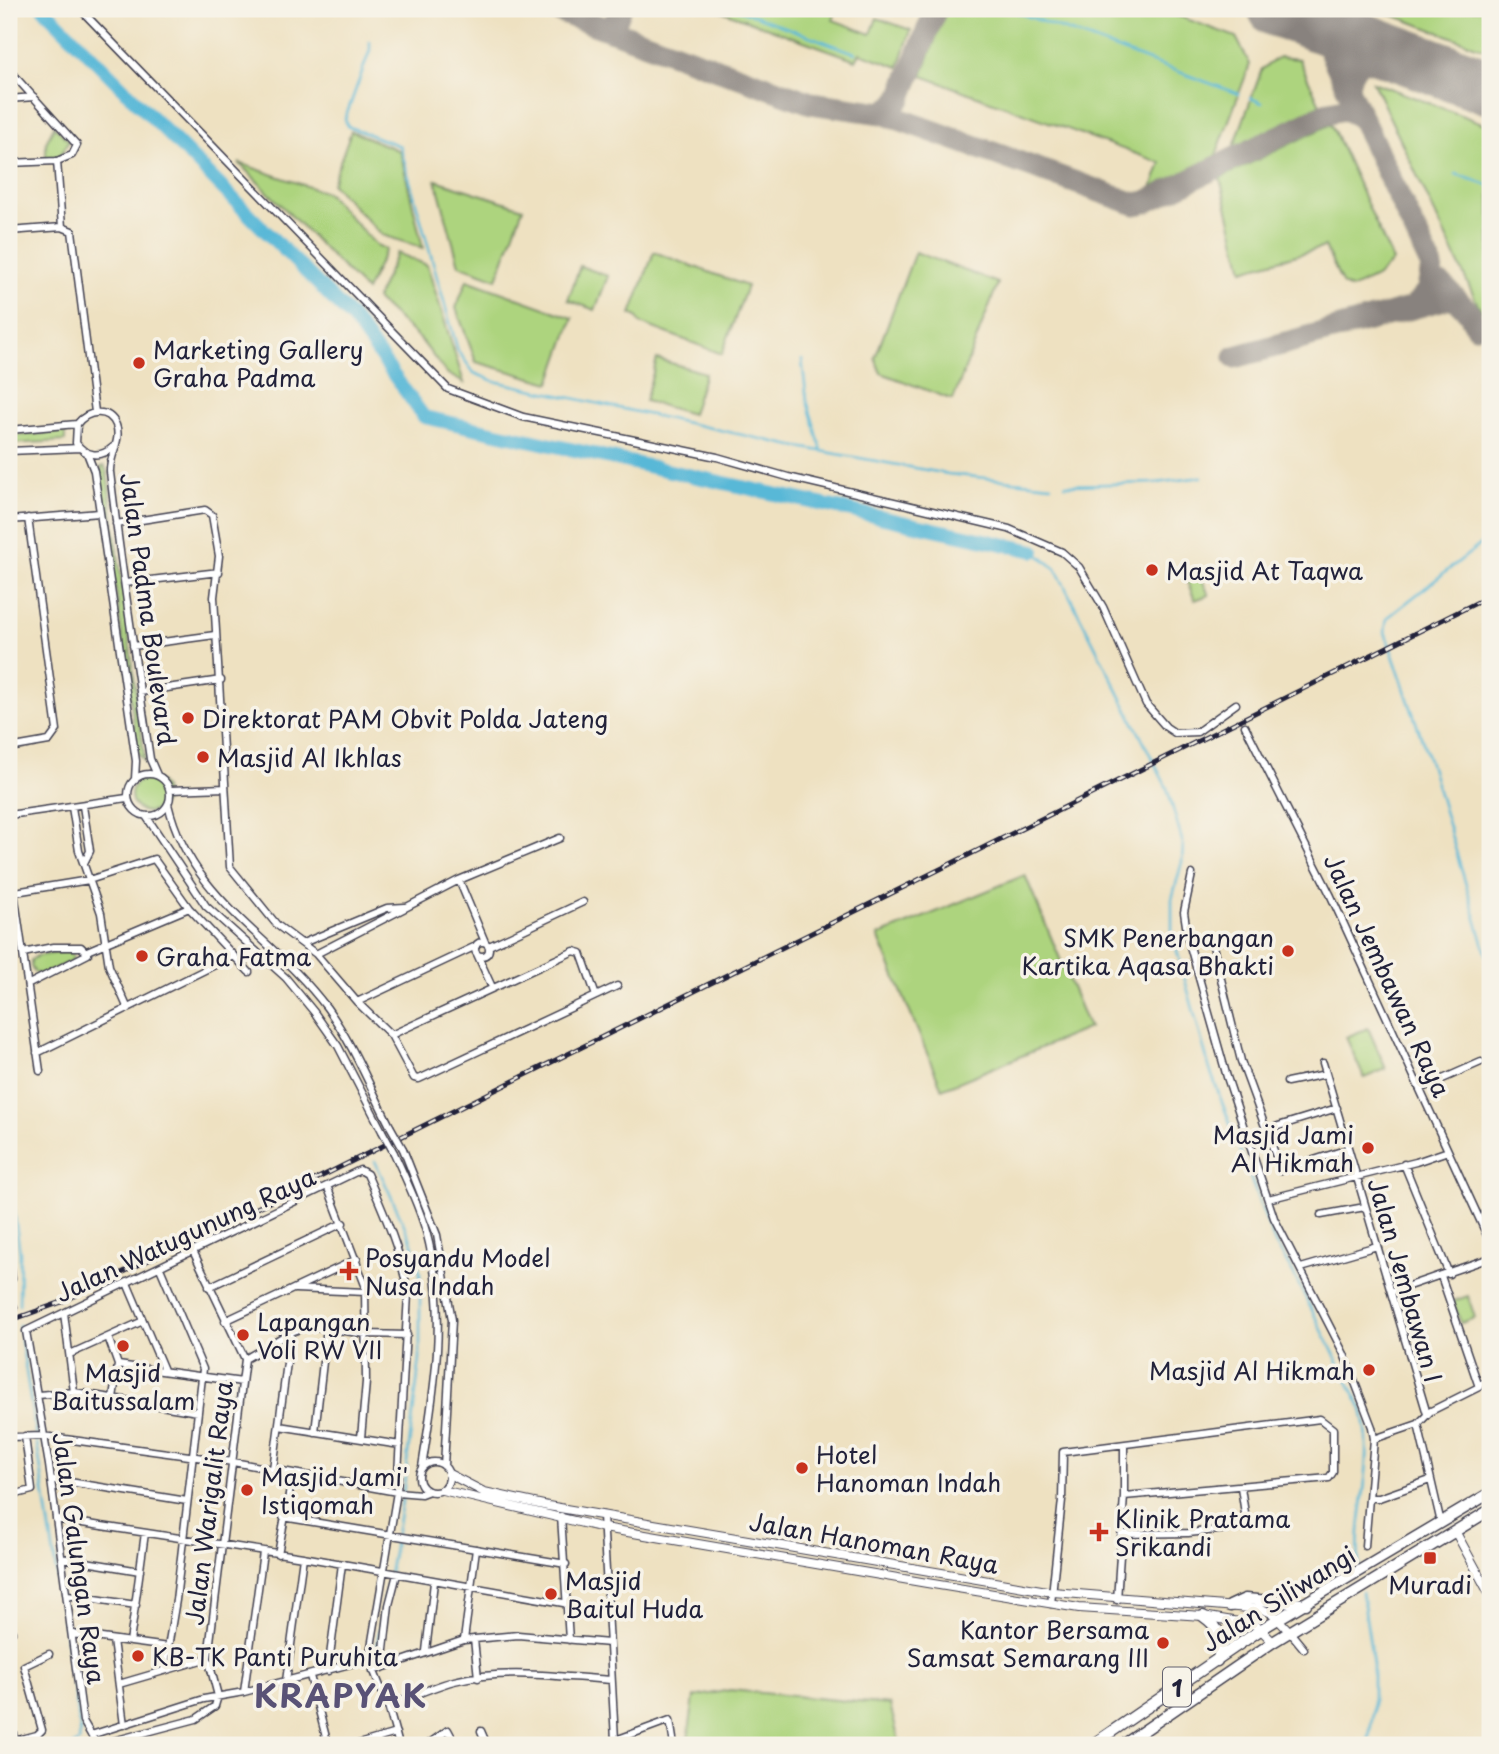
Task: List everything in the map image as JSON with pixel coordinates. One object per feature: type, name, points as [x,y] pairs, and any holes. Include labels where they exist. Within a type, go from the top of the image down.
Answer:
[{"type":"highway","name":"Jalan Siliwangi","points":[[1091,1745],[1263,1629],[1490,1493]]},
{"type":"highway","name":"Jalan Siliwangi","points":[[1122,1745],[1273,1642],[1490,1510]]},
{"type":"highway","points":[[1230,1606],[1245,1599],[1306,1604]]},
{"type":"highway","points":[[1203,1616],[1215,1624],[1222,1638],[1217,1661]]},
{"type":"street","points":[[80,9],[448,389],[523,417],[717,457],[1037,538],[1062,552],[1079,567],[1103,607],[1146,704],[1166,727],[1175,733],[1197,732],[1236,704]]},
{"type":"street","points":[[9,69],[77,145],[72,155],[57,161],[9,163]]},
{"type":"street","points":[[9,99],[34,97]]},
{"type":"street","points":[[57,161],[62,227]]},
{"type":"street","points":[[9,231],[62,227],[69,229],[74,235],[95,412]]},
{"type":"street","points":[[9,430],[77,424],[88,414],[95,412],[114,421],[118,434],[113,447],[101,455],[86,453],[80,448],[75,436],[77,424]]},
{"type":"street","name":"Jalan Padma Boulevard","points":[[113,447],[110,467],[116,524],[150,759],[157,775]]},
{"type":"street","points":[[9,451],[80,448]]},
{"type":"street","name":"Jalan Padma Boulevard","points":[[86,453],[94,471],[136,761],[135,779]]},
{"type":"street","points":[[116,524],[209,511],[219,556],[214,597],[215,635],[230,867],[277,925],[316,954],[357,1002],[391,1035],[414,1078],[419,1079],[617,986]]},
{"type":"street","points":[[9,520],[100,513]]},
{"type":"street","points":[[9,715],[11,747],[50,741],[57,730],[28,518]]},
{"type":"street","points":[[125,583],[219,572]]},
{"type":"street","points":[[133,646],[215,635]]},
{"type":"street","points":[[140,692],[220,680]]},
{"type":"street","name":"Jalan Jembawan Raya","points":[[1245,726],[1301,835],[1489,1234],[1490,1242]]},
{"type":"street","points":[[9,1435],[41,1436],[233,1462],[402,1492],[415,1493],[442,1490],[448,1483],[446,1417],[452,1320],[446,1277],[427,1203],[346,1039],[327,1008],[296,971],[220,901],[207,885],[173,823],[168,804],[170,790],[157,775],[149,774],[135,779],[127,798],[133,810],[146,816],[206,906],[286,978],[338,1046],[394,1153],[429,1240],[437,1279],[440,1317],[430,1418],[415,1493]]},
{"type":"street","points":[[170,790],[225,788]]},
{"type":"street","points":[[9,814],[127,798]]},
{"type":"street","points":[[146,816],[159,814],[168,804]]},
{"type":"street","points":[[83,806],[90,851],[84,863]]},
{"type":"street","points":[[72,807],[76,838],[101,913],[108,966],[128,1009]]},
{"type":"street","points":[[76,838],[88,836]]},
{"type":"street","points":[[316,954],[459,880],[561,838]]},
{"type":"street","points":[[40,1071],[29,984],[12,893],[89,880],[151,858],[157,862],[189,908],[249,972]]},
{"type":"street","points":[[1192,874],[1184,912],[1188,939],[1246,1136],[1268,1199],[1344,1354],[1369,1416],[1374,1439],[1365,1546]]},
{"type":"street","points":[[459,880],[487,944],[488,954],[477,954]]},
{"type":"street","points":[[357,1002],[475,946],[487,944],[583,902]]},
{"type":"street","points":[[303,943],[387,908],[407,907]]},
{"type":"street","points":[[87,951],[189,908]]},
{"type":"street","points":[[1188,939],[1205,937],[1213,946],[1241,1061],[1279,1171],[1349,1149]]},
{"type":"street","points":[[475,946],[492,987]]},
{"type":"street","points":[[23,953],[53,947],[81,947],[87,951]]},
{"type":"street","points":[[29,984],[86,958],[87,951]]},
{"type":"street","points":[[391,1035],[492,987],[578,951],[596,996]]},
{"type":"street","points":[[37,1053],[233,957]]},
{"type":"street","points":[[1420,1089],[1481,1062]]},
{"type":"street","name":"Jalan Jembawan I","points":[[1322,1063],[1427,1415],[1418,1424],[1374,1439]]},
{"type":"street","points":[[1287,1082],[1326,1074]]},
{"type":"street","points":[[1246,1136],[1336,1108]]},
{"type":"street","points":[[1268,1199],[1448,1151]]},
{"type":"street","points":[[1404,1164],[1449,1274]]},
{"type":"street","name":"Jalan Watugunung Raya","points":[[26,1332],[194,1253],[360,1170],[367,1174],[403,1265],[408,1294],[407,1335]]},
{"type":"street","points":[[328,1188],[357,1259],[366,1292],[360,1438]]},
{"type":"street","points":[[1321,1215],[1365,1207]]},
{"type":"street","points":[[209,1287],[343,1223]]},
{"type":"street","points":[[1301,1268],[1377,1246]]},
{"type":"street","points":[[194,1253],[245,1359]]},
{"type":"street","points":[[9,1256],[12,1279]]},
{"type":"street","points":[[1391,1292],[1490,1258]]},
{"type":"street","points":[[225,1321],[357,1259]]},
{"type":"street","points":[[160,1268],[202,1367],[164,1671]]},
{"type":"street","points":[[1441,1276],[1479,1386]]},
{"type":"street","points":[[127,1283],[164,1370]]},
{"type":"street","points":[[293,1289],[366,1292]]},
{"type":"street","points":[[9,1314],[15,1307]]},
{"type":"street","points":[[64,1314],[74,1392]]},
{"type":"street","points":[[70,1353],[143,1321]]},
{"type":"street","name":"Jalan Warigalit Raya","points":[[218,1696],[208,1658],[245,1359],[291,1332],[309,1326],[366,1334],[407,1335]]},
{"type":"street","points":[[315,1432],[327,1327]]},
{"type":"street","name":"Jalan Galungan Raya","points":[[26,1332],[68,1595],[83,1721],[98,1745]]},
{"type":"street","points":[[273,1469],[291,1332]]},
{"type":"street","points":[[369,1659],[384,1572],[395,1534],[402,1492],[400,1445],[407,1335]]},
{"type":"street","points":[[108,1337],[118,1365],[113,1398]]},
{"type":"street","points":[[118,1365],[242,1382]]},
{"type":"street","points":[[1427,1415],[1490,1380]]},
{"type":"street","points":[[37,1395],[74,1392],[198,1412]]},
{"type":"street","points":[[430,1418],[446,1417]]},
{"type":"street","points":[[1051,1604],[1063,1452],[1323,1420],[1334,1435],[1331,1475],[1325,1479],[1124,1496]]},
{"type":"street","points":[[1418,1424],[1441,1523]]},
{"type":"street","points":[[279,1426],[400,1445]]},
{"type":"street","points":[[9,1496],[27,1494],[32,1490],[25,1436]]},
{"type":"street","points":[[1117,1600],[1124,1496],[1124,1446]]},
{"type":"street","points":[[422,1467],[436,1462],[447,1470]]},
{"type":"street","name":"Jalan Hanoman Raya","points":[[447,1470],[484,1492],[603,1516],[1053,1592],[1117,1600],[1266,1610],[1290,1632]]},
{"type":"street","points":[[278,1555],[293,1473]]},
{"type":"street","points":[[51,1479],[187,1501]]},
{"type":"street","points":[[1369,1498],[1379,1498],[1430,1480]]},
{"type":"street","points":[[419,1482],[429,1492]]},
{"type":"street","points":[[1122,1534],[1188,1533],[1247,1527],[1241,1487]]},
{"type":"street","name":"Jalan Hanoman Raya","points":[[442,1490],[604,1528],[1051,1604],[1203,1616],[1263,1629]]},
{"type":"street","points":[[561,1508],[569,1604],[569,1640]]},
{"type":"street","points":[[603,1516],[615,1740]]},
{"type":"street","points":[[283,1517],[566,1564]]},
{"type":"street","points":[[56,1519],[342,1564],[569,1604]]},
{"type":"street","points":[[1455,1531],[1490,1595]]},
{"type":"street","points":[[130,1642],[145,1533]]},
{"type":"street","points":[[464,1640],[476,1549]]},
{"type":"street","points":[[244,1692],[263,1552]]},
{"type":"street","points":[[62,1558],[140,1572]]},
{"type":"street","points":[[286,1681],[303,1558]]},
{"type":"street","points":[[328,1671],[342,1564]]},
{"type":"street","points":[[378,1669],[396,1574]]},
{"type":"street","points":[[426,1651],[434,1582]]},
{"type":"street","points":[[68,1595],[136,1605]]},
{"type":"street","points":[[1263,1629],[1273,1642]]},
{"type":"street","points":[[1290,1632],[1304,1649]]},
{"type":"street","points":[[72,1634],[168,1647]]},
{"type":"street","points":[[378,1669],[464,1640],[517,1635],[609,1643]]},
{"type":"street","points":[[474,1639],[478,1678]]},
{"type":"street","points":[[113,1640],[124,1725]]},
{"type":"street","points":[[9,1710],[14,1743],[42,1730],[24,1664],[49,1654]]},
{"type":"street","points":[[118,1684],[208,1658]]},
{"type":"street","points":[[91,1735],[218,1696],[310,1676],[369,1659]]},
{"type":"street","points":[[369,1659],[378,1669],[399,1745]]},
{"type":"street","points":[[390,1706],[447,1683],[478,1678],[525,1674],[611,1680]]},
{"type":"street","points":[[310,1676],[328,1745]]},
{"type":"street","points":[[98,1745],[203,1716],[215,1706],[218,1696]]},
{"type":"street","points":[[602,1745],[670,1720],[674,1745]]},
{"type":"street","points":[[427,1745],[450,1730],[456,1745]]},
{"type":"street","points":[[481,1731],[487,1745]]},
{"type":"street","points":[[355,1745],[396,1733]]},
{"type":"street","points":[[131,1736],[133,1745]]},
{"type":"green space","points":[[716,9],[837,9],[833,20],[871,34],[877,18],[911,30],[899,67],[860,53],[856,60]]},
{"type":"green space","points":[[946,9],[1159,9],[1236,37],[1250,64],[1215,158],[1152,188],[1161,163],[922,76]]},
{"type":"green space","points":[[1376,9],[1490,9],[1490,51]]},
{"type":"green space","points":[[1279,57],[1299,59],[1320,105],[1233,149],[1262,69]]},
{"type":"green space","points":[[1373,82],[1490,126],[1490,320],[1478,305]]},
{"type":"green space","points":[[1331,124],[1393,261],[1376,277],[1351,289],[1343,285],[1325,247],[1243,270],[1220,178]]},
{"type":"green space","points":[[54,126],[69,141],[60,156],[46,158],[46,143]]},
{"type":"green space","points":[[351,131],[400,151],[423,248],[382,235],[332,184]]},
{"type":"green space","points":[[239,163],[327,193],[376,245],[386,249],[366,291]]},
{"type":"green space","points":[[436,180],[523,208],[497,279],[459,265]]},
{"type":"green space","points":[[654,252],[747,286],[722,354],[640,323],[637,317],[631,314]]},
{"type":"green space","points":[[915,252],[998,283],[953,400],[881,373],[875,358]]},
{"type":"green space","points":[[397,253],[427,265],[464,383],[446,373],[420,339],[376,299]]},
{"type":"green space","points":[[580,266],[608,276],[595,310],[568,300]]},
{"type":"green space","points":[[467,280],[573,318],[550,383],[476,362],[456,308]]},
{"type":"green space","points":[[657,359],[705,373],[692,414],[645,401]]},
{"type":"green space","points":[[65,432],[65,441],[9,444],[9,436]]},
{"type":"green space","points":[[104,466],[107,471],[145,761],[138,754],[101,480],[101,467]]},
{"type":"green space","points":[[1198,571],[1209,595],[1195,600],[1185,577]]},
{"type":"green space","points":[[148,778],[160,783],[165,795],[160,807],[148,812],[136,807],[131,795],[136,783]]},
{"type":"green space","points":[[1025,875],[1089,1028],[942,1089],[878,936]]},
{"type":"green space","points":[[69,951],[73,955],[72,961],[43,974],[35,973],[31,967],[31,960],[37,956]]},
{"type":"green space","points":[[1368,1028],[1386,1069],[1364,1078],[1346,1037]]},
{"type":"green space","points":[[1468,1296],[1475,1318],[1461,1323],[1453,1301]]},
{"type":"green space","points":[[730,1690],[890,1705],[900,1745],[687,1745],[694,1697]]},
{"type":"waterway","points":[[44,9],[354,320],[424,417],[1034,551]]},
{"type":"waterway","points":[[737,9],[855,53]]},
{"type":"waterway","points":[[1008,9],[1239,94]]},
{"type":"waterway","points":[[370,41],[370,50],[345,119],[347,126],[400,146],[458,351],[474,373],[494,381],[793,446],[948,474],[1051,485]]},
{"type":"waterway","points":[[1251,98],[1262,103]]},
{"type":"waterway","points":[[1456,174],[1490,186]]},
{"type":"waterway","points":[[802,360],[807,401],[822,451]]},
{"type":"waterway","points":[[1065,485],[1156,483],[1202,477]]},
{"type":"waterway","points":[[1490,537],[1387,618],[1385,632],[1429,760],[1490,966]]},
{"type":"waterway","points":[[1034,551],[1056,569],[1167,788],[1183,844],[1182,862],[1172,899],[1172,933],[1210,1070],[1274,1241],[1362,1409],[1367,1450],[1359,1526],[1359,1565]]},
{"type":"waterway","points":[[375,1161],[411,1240],[420,1272],[420,1359],[402,1501],[377,1645],[379,1658]]},
{"type":"waterway","points":[[9,1175],[20,1253],[19,1305]]},
{"type":"waterway","points":[[19,1325],[80,1728],[79,1742],[74,1745]]},
{"type":"waterway","points":[[1362,1592],[1373,1664],[1373,1712],[1368,1745]]},
{"type":"taxiway","points":[[552,9],[811,103],[882,113],[1135,204],[1146,202],[1329,112],[1345,109],[1361,117]]},
{"type":"taxiway","points":[[612,31],[620,9]]},
{"type":"taxiway","points":[[882,113],[894,106],[901,97],[936,9]]},
{"type":"taxiway","points":[[1295,16],[1316,32],[1329,49],[1432,267],[1428,290],[1414,307]]},
{"type":"taxiway","points":[[1348,90],[1352,73],[1361,61],[1375,54],[1392,51]]},
{"type":"taxiway","points":[[1442,285],[1468,311],[1476,326]]},
{"type":"taxiway","points":[[1235,357],[1452,297]]},
{"type":"runway","points":[[1276,9],[1490,87]]},
{"type":"railway","points":[[9,1321],[59,1303],[288,1193],[1490,596]]},
{"type":"place","name":"Marketing Gallery Graha Padma","points":[[139,363]]},
{"type":"place","name":"Masjid At Taqwa","points":[[1152,570]]},
{"type":"place","name":"Direktorat PAM Obvit Polda Jateng","points":[[188,718]]},
{"type":"place","name":"Masjid Al Ikhlas","points":[[203,757]]},
{"type":"place","name":"SMK Penerbangan Kartika Aqasa Bhakti","points":[[1288,951]]},
{"type":"place","name":"Graha Fatma","points":[[142,956]]},
{"type":"place","name":"Masjid Jami Al Hikmah","points":[[1368,1148]]},
{"type":"place","name":"Posyandu Model Nusa Indah","points":[[349,1271]]},
{"type":"place","name":"Lapangan Voli RW VII","points":[[243,1335]]},
{"type":"place","name":"Masjid Baitussalam","points":[[123,1346]]},
{"type":"place","name":"Masjid Al Hikmah","points":[[1369,1370]]},
{"type":"place","name":"Hotel Hanoman Indah","points":[[802,1468]]},
{"type":"place","name":"Masjid Jami' Istiqomah","points":[[247,1490]]},
{"type":"place","name":"Klinik Pratama Srikandi","points":[[1099,1532]]},
{"type":"place","name":"Muradi","points":[[1430,1558]]},
{"type":"place","name":"Masjid Baitul Huda","points":[[551,1594]]},
{"type":"place","name":"Kantor Bersama Samsat Semarang III","points":[[1163,1643]]},
{"type":"place","name":"KB-TK Panti Puruhita","points":[[138,1656]]},
{"type":"district","name":"KRAPYAK","points":[[341,1695]]}]
